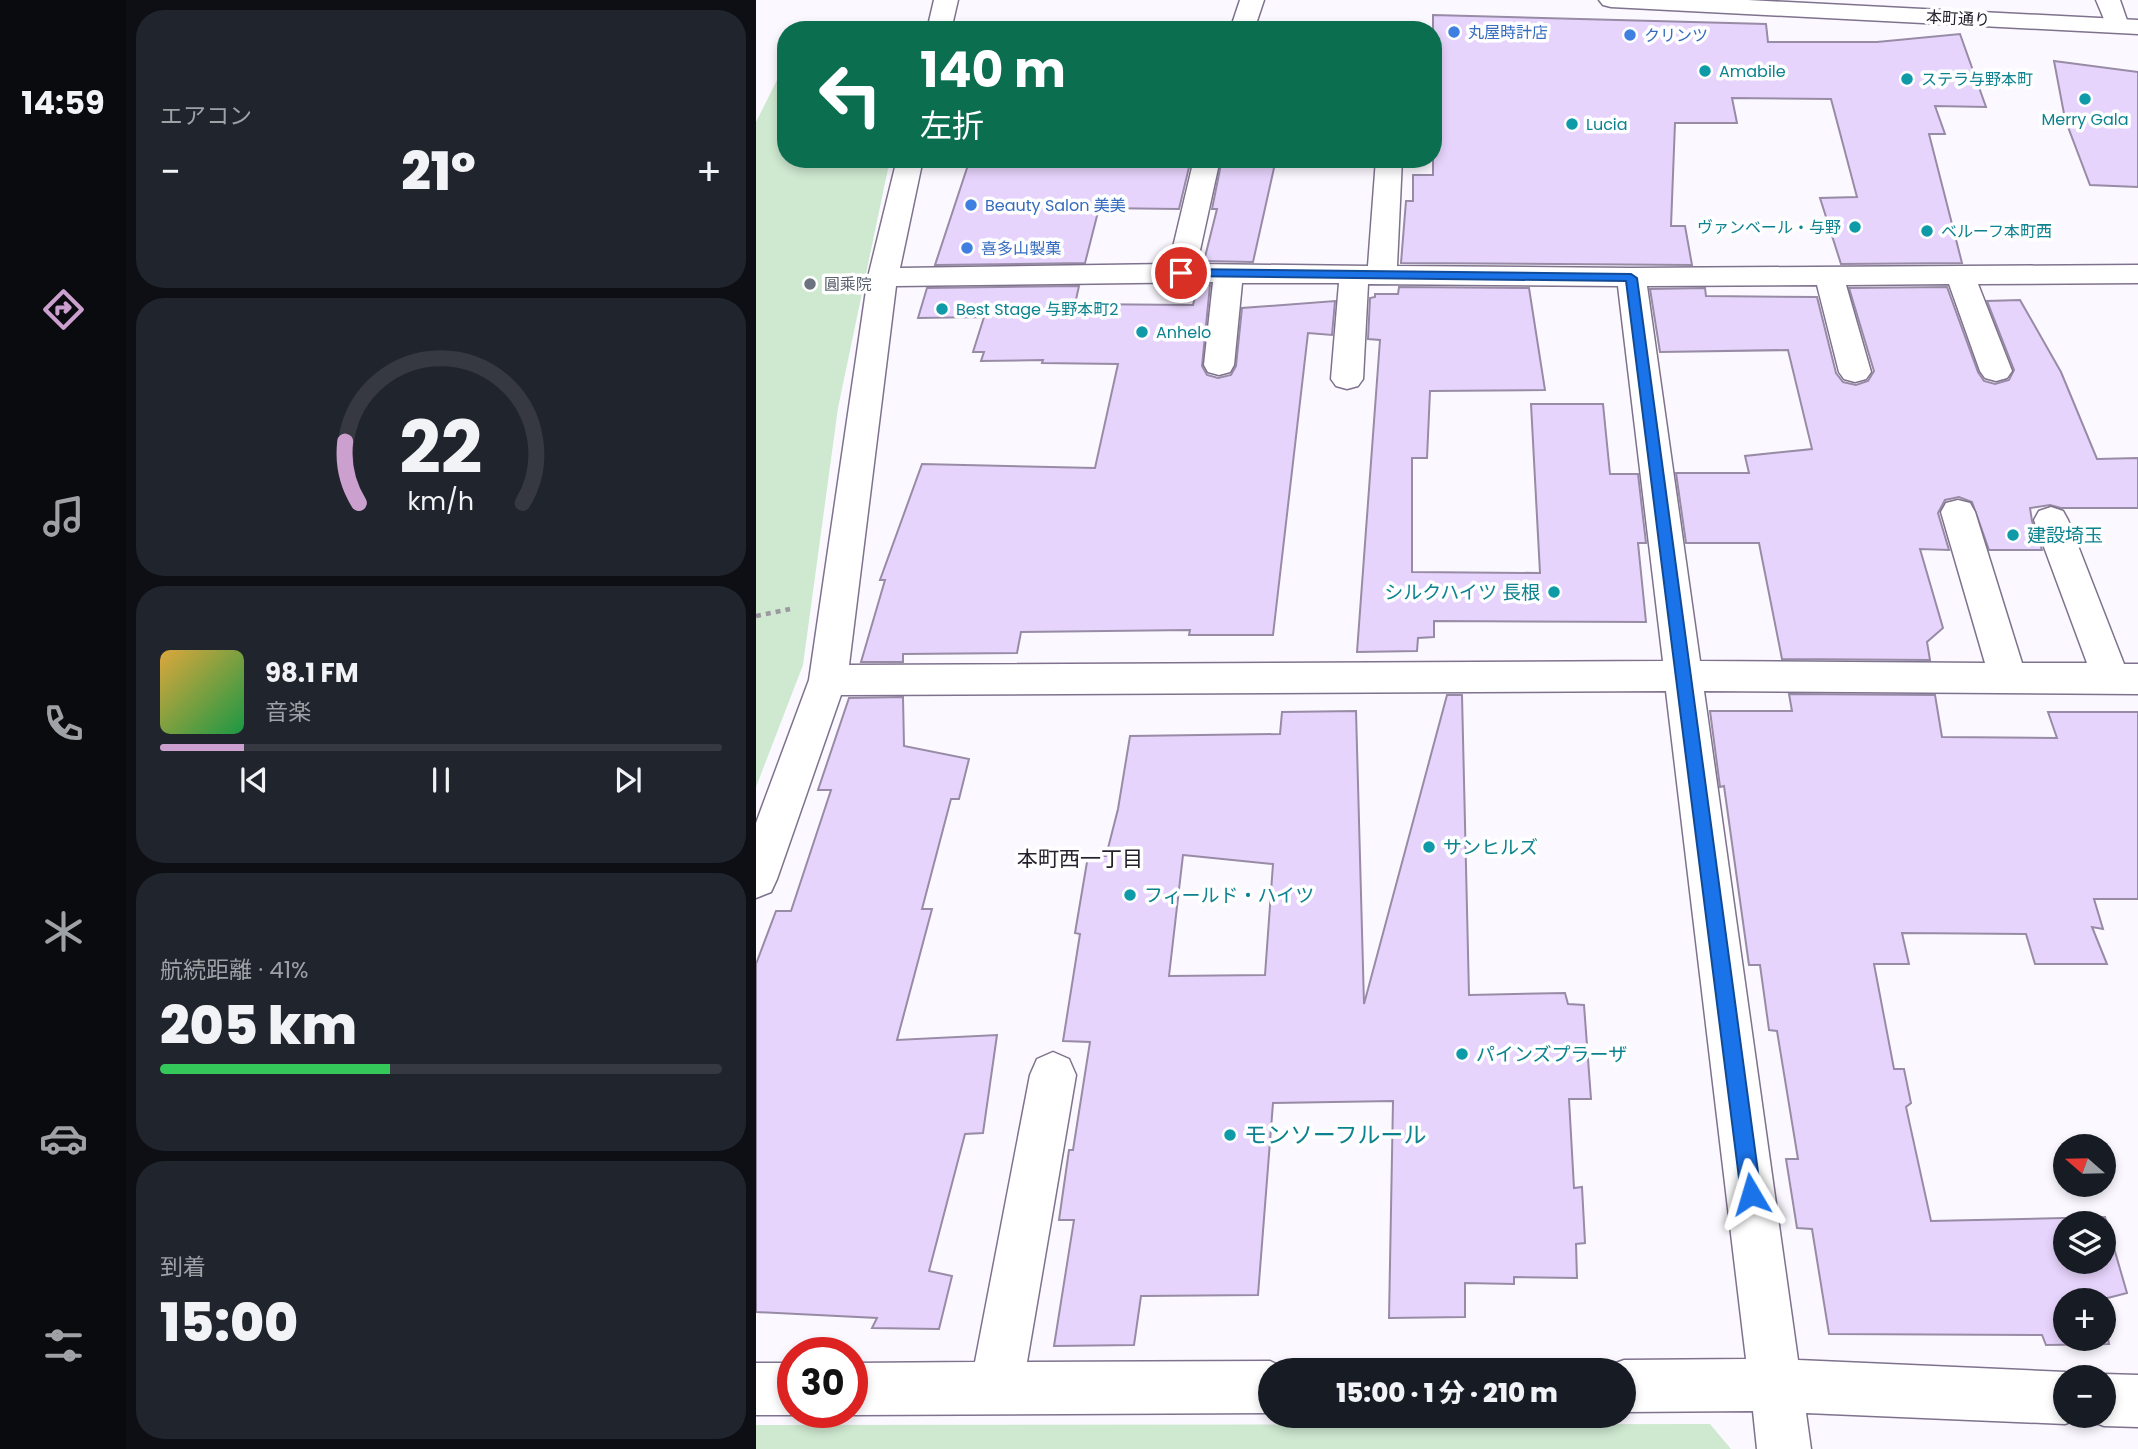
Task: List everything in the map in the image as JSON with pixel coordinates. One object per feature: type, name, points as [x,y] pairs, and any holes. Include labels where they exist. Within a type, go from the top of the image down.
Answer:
[{"type":"street","points":[[941,21],[946,0]]},
{"type":"street","points":[[1245,21],[1252,0]]},
{"type":"street","name":"本町通り","points":[[1611,0],[2127,26]]},
{"type":"street","points":[[2108,0],[2127,26]]},
{"type":"street","points":[[756,878],[828,680],[883,277],[908,168]]},
{"type":"street","points":[[1181,273],[1205,168]]},
{"type":"street","points":[[1347,379],[1387,168]]},
{"type":"street","points":[[883,277],[1181,273],[1631,278],[2138,274]]},
{"type":"street","points":[[1219,365],[1227,275]]},
{"type":"street","points":[[1960,275],[1996,371]]},
{"type":"street","points":[[1829,276],[1855,372]]},
{"type":"street","points":[[1631,278],[1784,1449]]},
{"type":"street","points":[[1958,512],[2008,677]]},
{"type":"street","points":[[828,680],[1683,676],[2125,679],[2051,520]]},
{"type":"street","points":[[996,1388],[1053,1075]]},
{"type":"street","points":[[1636,1386],[1776,1385],[2053,1397]]},
{"type":"street","points":[[868,1389],[1258,1387]]},
{"type":"street","points":[[756,1389],[777,1389]]},
{"type":"street","points":[[2116,1400],[2138,1401]]},
{"type":"green space","name":"圓乘院","points":[[777,80],[777,168],[888,168],[838,408],[803,665],[756,787],[756,122]]},
{"type":"green space","points":[[1258,1424],[1258,1428],[1636,1428],[1636,1424],[1710,1424],[1731,1449],[756,1449],[756,1425],[777,1425],[777,1428],[868,1428],[868,1425]]},
{"type":"building","points":[[1433,15],[1766,24],[1768,42],[1877,42],[1960,34],[1986,107],[1935,106],[1945,134],[1929,134],[1962,263],[1841,264],[1820,198],[1857,197],[1831,99],[1732,98],[1737,123],[1675,123],[1671,226],[1685,226],[1692,265],[1401,263],[1406,201],[1413,201],[1413,175],[1433,175],[1433,168],[1442,168],[1442,21],[1433,21]]},
{"type":"building","points":[[2054,61],[2138,72],[2138,187],[2090,185],[2065,119]]},
{"type":"building","points":[[967,168],[1189,168],[1179,209],[1099,208],[1085,263],[935,265]]},
{"type":"building","points":[[1220,168],[1274,168],[1253,262],[1204,261],[1217,209],[1212,209]]},
{"type":"building","points":[[1198,285],[1210,285],[1202,366],[1207,375],[1218,378],[1231,375],[1236,366],[1242,308],[1335,301],[1332,335],[1308,333],[1273,635],[1189,635],[1190,630],[1021,632],[1017,653],[903,654],[903,662],[861,662],[885,580],[880,580],[922,464],[1095,468],[1118,364],[1042,363],[1043,360],[981,361],[984,352],[973,352],[984,317],[918,318],[927,288],[1079,286],[1075,304],[1193,305]]},
{"type":"building","points":[[1399,287],[1529,288],[1545,390],[1430,391],[1427,458],[1412,458],[1412,572],[1540,573],[1531,404],[1603,404],[1610,474],[1638,474],[1646,543],[1638,543],[1646,622],[1434,621],[1434,637],[1418,638],[1417,651],[1357,652],[1380,340],[1368,339],[1370,298],[1375,297],[1375,294],[1398,294]]},
{"type":"building","points":[[1947,287],[1978,372],[1984,381],[1995,384],[2009,380],[2014,370],[1987,301],[2020,300],[2061,372],[2097,459],[2138,458],[2138,508],[2061,508],[2050,505],[2030,508],[2042,550],[1989,550],[1972,502],[1959,497],[1945,500],[1938,513],[1949,550],[1920,549],[1943,628],[1927,642],[1930,660],[1782,659],[1759,543],[1686,543],[1676,473],[1749,473],[1745,456],[1812,449],[1788,350],[1660,352],[1650,289],[1705,288],[1706,296],[1817,297],[1836,373],[1843,382],[1856,385],[1868,381],[1874,371],[1849,288]]},
{"type":"building","points":[[1789,694],[1935,695],[1942,737],[2057,738],[2048,712],[2138,712],[2138,899],[2094,899],[2103,929],[2092,927],[2107,964],[2035,964],[2026,934],[1902,933],[1909,964],[1874,964],[1894,1069],[1904,1069],[1911,1103],[1906,1107],[1931,1221],[2053,1218],[2053,1274],[2116,1274],[2116,1255],[2127,1293],[2116,1296],[2116,1288],[2053,1288],[2053,1345],[2046,1345],[2042,1335],[1829,1334],[1812,1229],[1797,1228],[1786,1159],[1798,1159],[1777,1031],[1769,1030],[1760,965],[1749,965],[1724,786],[1720,787],[1710,711],[1792,711]]},
{"type":"building","points":[[1447,695],[1462,695],[1469,995],[1565,993],[1568,1004],[1584,1005],[1591,1099],[1569,1099],[1574,1188],[1582,1187],[1585,1243],[1576,1244],[1577,1278],[1514,1277],[1514,1284],[1465,1283],[1465,1317],[1389,1318],[1393,1101],[1273,1103],[1258,1295],[1141,1296],[1134,1345],[1054,1346],[1074,1220],[1059,1220],[1069,1150],[1073,1150],[1090,1042],[1063,1041],[1080,934],[1075,933],[1088,856],[1106,856],[1118,809],[1130,736],[1280,734],[1282,712],[1356,711],[1364,1004]],"holes":[[[1183,855],[1273,864],[1265,975],[1169,976]]]},
{"type":"building","points":[[903,697],[904,746],[969,759],[959,799],[951,799],[922,909],[932,909],[897,1040],[997,1035],[983,1133],[965,1134],[929,1271],[952,1276],[939,1329],[872,1328],[877,1318],[756,1312],[756,964],[776,911],[791,911],[831,790],[818,790],[849,698]]},
{"type":"place","name":"丸屋時計店","points":[[1454,32]]},
{"type":"place","name":"クリンツ","points":[[1630,35]]},
{"type":"place","name":"Amabile","points":[[1705,71]]},
{"type":"place","name":"ステラ与野本町","points":[[1907,79]]},
{"type":"place","name":"Merry Gala","points":[[2085,99]]},
{"type":"place","name":"Lucia","points":[[1572,124]]},
{"type":"place","name":"Beauty Salon 美美","points":[[971,205]]},
{"type":"place","name":"ヴァンベール・与野","points":[[1855,227]]},
{"type":"place","name":"ベルーフ本町西","points":[[1927,231]]},
{"type":"place","name":"喜多山製菓","points":[[967,248]]},
{"type":"place","name":"圓乘院","points":[[810,284]]},
{"type":"place","name":"Best Stage 与野本町2","points":[[942,309]]},
{"type":"place","name":"Anhelo","points":[[1142,332]]},
{"type":"place","name":"建設埼玉","points":[[2013,535]]},
{"type":"place","name":"シルクハイツ 長根","points":[[1554,592]]},
{"type":"place","name":"サンヒルズ","points":[[1429,847]]},
{"type":"place","name":"フィールド・ハイツ","points":[[1130,895]]},
{"type":"place","name":"パインズプラーザ","points":[[1462,1054]]},
{"type":"place","name":"モンソーフルール","points":[[1230,1135]]},
{"type":"district","name":"本町西一丁目","points":[[1080,859]]},
{"type":"route","points":[[1181,273],[1631,278],[1751,1194]]}]
